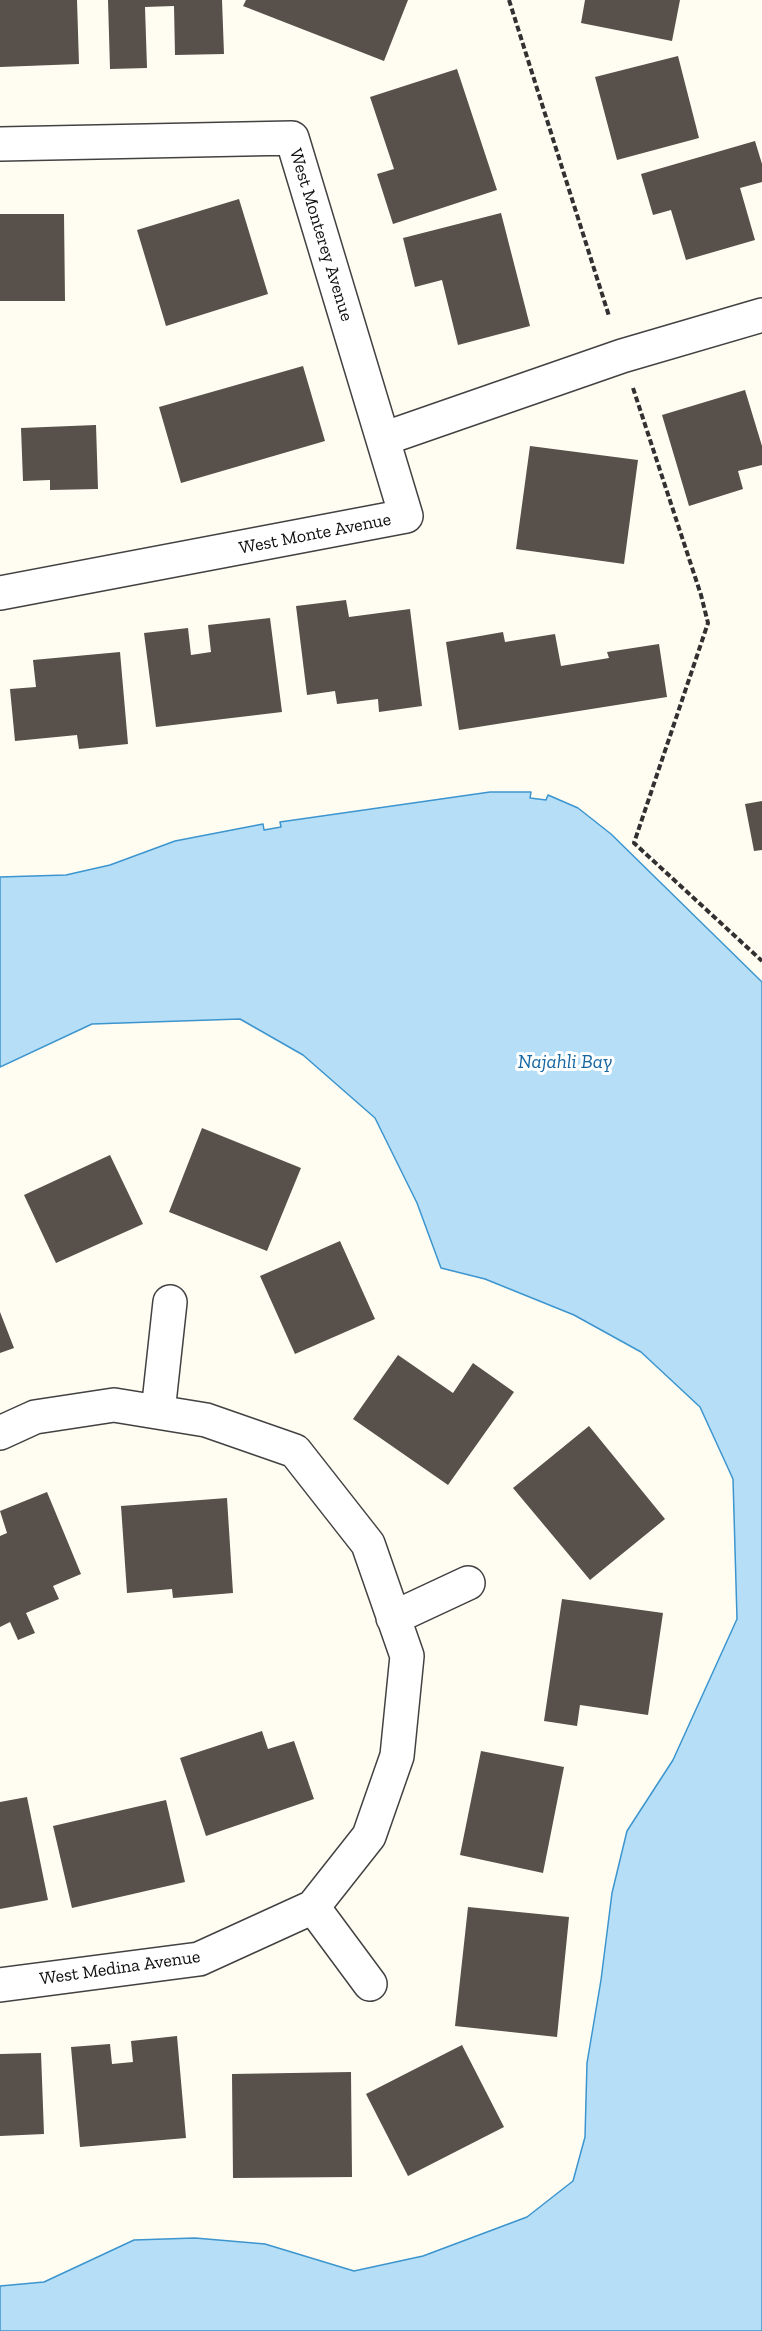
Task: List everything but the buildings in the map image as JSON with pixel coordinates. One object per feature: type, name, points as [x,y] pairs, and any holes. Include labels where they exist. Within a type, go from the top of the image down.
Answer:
[{"type":"street","name":"West Monterey Avenue","points":[[0,144],[292,138],[383,439]]},
{"type":"street","points":[[383,439],[622,356],[762,315]]},
{"type":"street","name":"West Monte Avenue","points":[[0,594],[406,516],[383,439]]},
{"type":"street","points":[[158,1412],[170,1302]]},
{"type":"street","points":[[0,1433],[35,1417],[114,1405],[206,1420],[295,1451],[368,1544],[393,1618],[468,1583]]},
{"type":"street","name":"West Medina Avenue","points":[[0,1985],[199,1959],[313,1907],[369,1836],[397,1756],[407,1656],[393,1618]]},
{"type":"street","points":[[313,1907],[370,1984]]},
{"type":"path","points":[[509,0],[609,316]]},
{"type":"path","points":[[632,388],[701,595],[708,623],[634,843],[762,961]]},
{"type":"water","name":"Najahli Bay","points":[[490,792],[531,792],[530,798],[546,800],[548,795],[578,808],[611,834],[762,982],[762,2331],[0,2331],[0,2286],[44,2282],[134,2240],[195,2238],[265,2244],[354,2271],[423,2256],[527,2217],[573,2181],[585,2137],[587,2063],[612,1893],[627,1831],[673,1760],[737,1619],[733,1479],[700,1407],[641,1352],[574,1315],[485,1279],[441,1268],[417,1203],[375,1118],[303,1055],[240,1019],[92,1024],[0,1067],[0,877],[66,875],[110,865],[175,841],[263,824],[264,830],[281,827],[280,822]]}]
